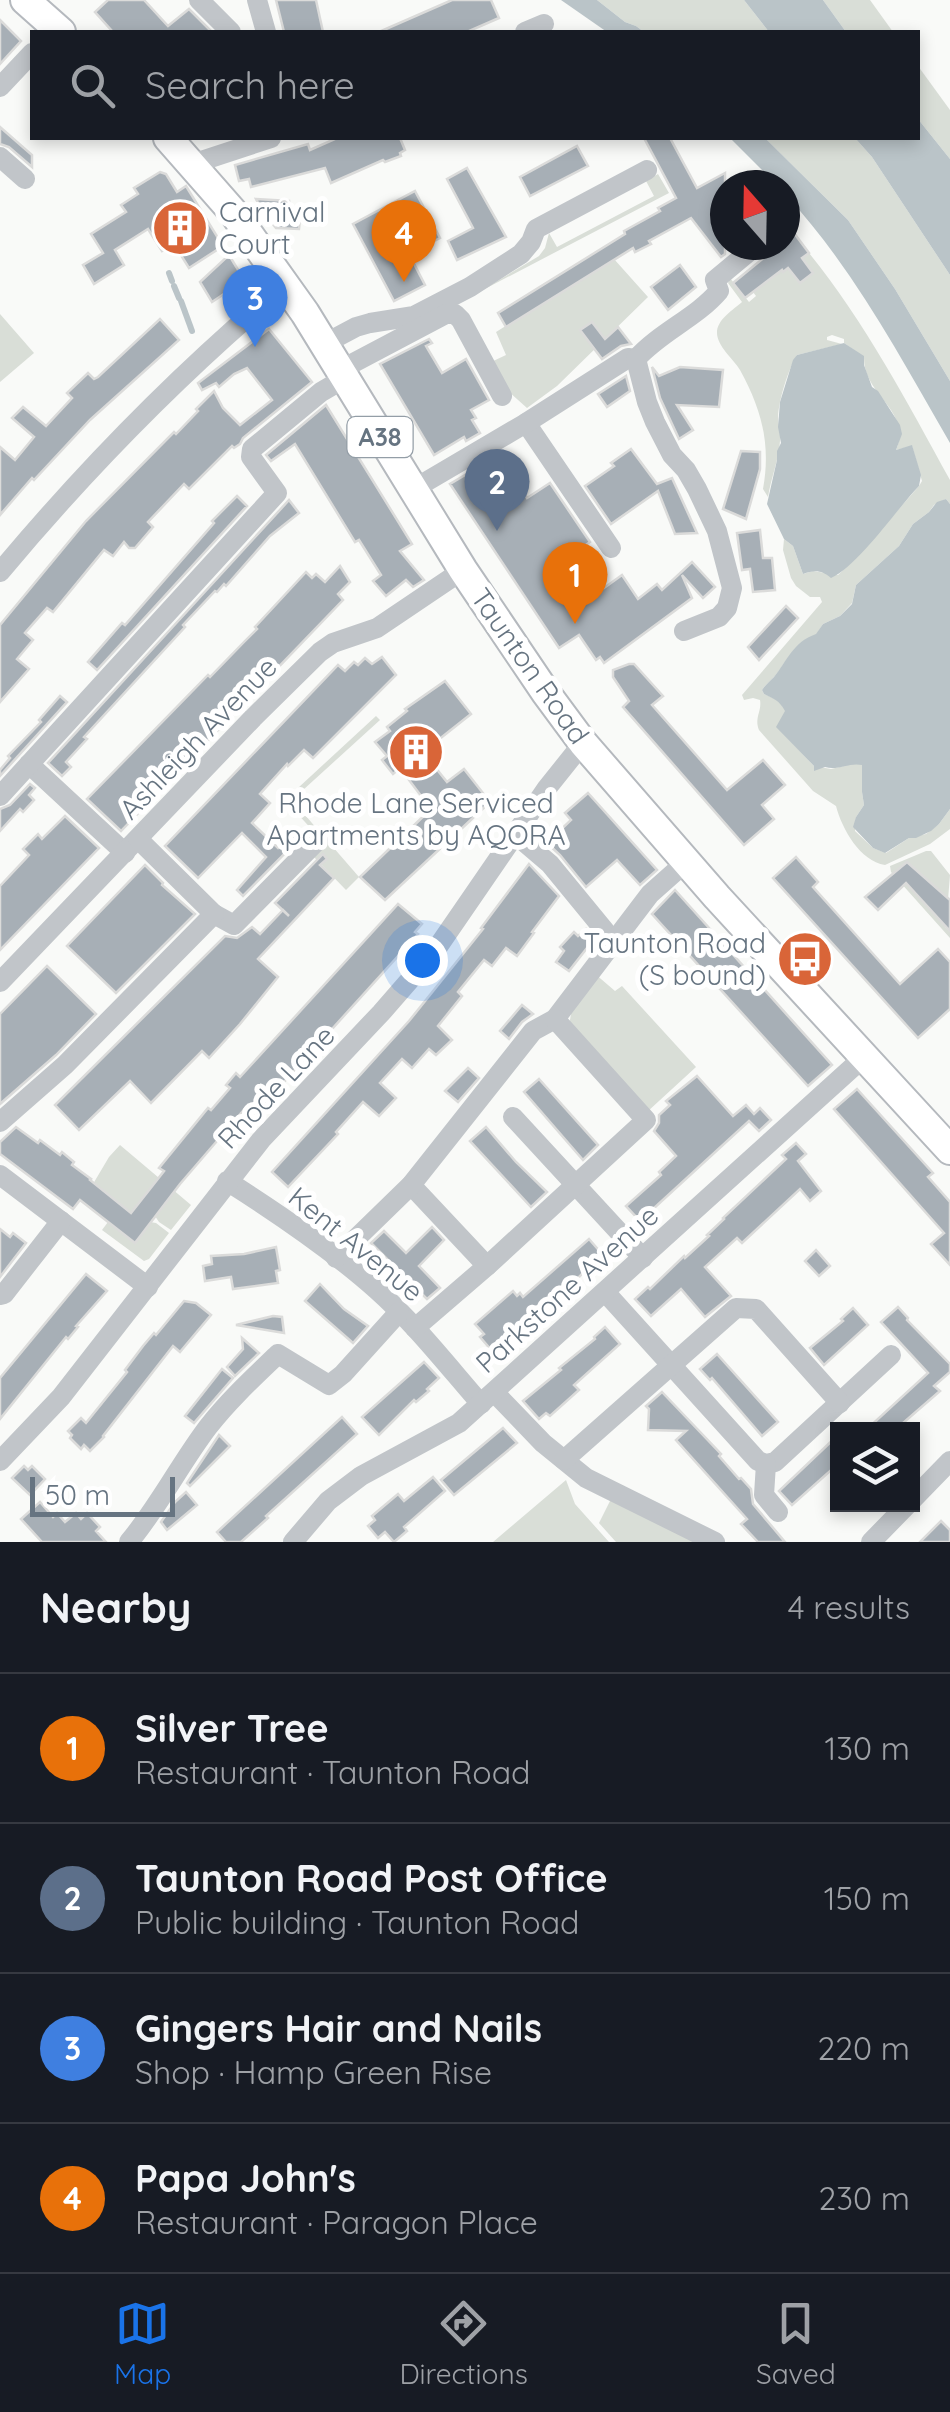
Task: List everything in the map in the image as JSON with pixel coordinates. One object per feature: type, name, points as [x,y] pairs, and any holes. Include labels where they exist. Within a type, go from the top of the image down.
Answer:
[{"type":"main road","points":[[25,0],[55,30]]},
{"type":"main road","name":"Taunton Road","points":[[170,140],[242,224],[285,285],[464,570],[583,743],[686,862],[950,1150]]},
{"type":"street","points":[[199,0],[229,30]]},
{"type":"street","points":[[257,0],[265,30]]},
{"type":"street","points":[[0,87],[30,54]]},
{"type":"street","points":[[192,164],[265,140]]},
{"type":"street","points":[[0,157],[25,179]]},
{"type":"street","points":[[324,344],[370,322],[414,316],[470,287],[522,254],[536,229],[648,170]]},
{"type":"street","points":[[412,490],[628,358],[636,358],[710,302],[719,291],[715,280],[739,260]]},
{"type":"street","points":[[0,572],[120,436],[285,285]]},
{"type":"street","points":[[0,796],[277,493],[252,457],[252,449],[342,374],[446,314],[455,314],[502,396]]},
{"type":"street","points":[[636,358],[655,422],[672,455],[697,488],[717,531],[732,588],[727,608],[719,617],[684,631]]},
{"type":"street","points":[[526,423],[611,548]]},
{"type":"street","name":"Ashleigh Avenue","points":[[0,982],[253,718],[328,646],[377,628],[464,570]]},
{"type":"street","name":"Rhode Lane","points":[[0,1462],[61,1397],[227,1181],[435,951],[547,788],[583,743]]},
{"type":"street","points":[[28,764],[214,914],[234,925],[318,840]]},
{"type":"street","points":[[516,835],[550,864],[605,930]]},
{"type":"street","points":[[336,1258],[411,1185],[533,1031],[555,1019],[650,894],[686,862]]},
{"type":"street","points":[[0,1122],[64,1065],[214,914]]},
{"type":"street","points":[[415,1328],[646,1120],[555,1019]]},
{"type":"street","name":"Parkstone Avenue","points":[[293,1542],[317,1512],[361,1476],[459,1423],[864,1057]]},
{"type":"street","points":[[513,1117],[643,1258]]},
{"type":"street","points":[[0,1175],[148,1287]]},
{"type":"street","name":"Kent Avenue","points":[[227,1181],[275,1212],[376,1289],[488,1398],[586,1478],[715,1542]]},
{"type":"street","points":[[411,1185],[486,1266]]},
{"type":"street","points":[[0,1295],[61,1220]]},
{"type":"street","points":[[606,1292],[758,1461],[766,1464],[775,1462],[891,1355]]},
{"type":"street","points":[[564,1460],[736,1308],[756,1309],[840,1403]]},
{"type":"street","points":[[130,1542],[210,1424],[278,1354],[330,1385],[399,1312]]},
{"type":"street","points":[[920,1492],[950,1461]]},
{"type":"street","points":[[766,1464],[764,1495],[778,1512]]},
{"type":"street","points":[[872,1542],[900,1512]]},
{"type":"shaded area","points":[[561,0],[597,0],[641,30],[604,30]]},
{"type":"shaded area","points":[[597,0],[744,0],[767,30],[641,30]]},
{"type":"shaded area","points":[[744,0],[823,0],[845,30],[767,30]]},
{"type":"shaded area","points":[[823,0],[870,0],[892,30],[845,30]]},
{"type":"shaded area","points":[[920,69],[950,110],[950,159],[920,122]]},
{"type":"shaded area","points":[[920,122],[950,159],[950,275],[857,140],[920,140]]},
{"type":"shaded area","points":[[732,140],[767,140],[797,170],[762,170]]},
{"type":"shaded area","points":[[767,140],[857,140],[872,157],[950,275],[950,381],[848,220]]},
{"type":"shaded area","points":[[800,173],[848,220],[950,381],[950,443],[874,314],[800,211]]},
{"type":"shaded area","points":[[658,174],[669,193],[479,292],[539,256],[549,233],[557,247],[654,196],[646,181]]},
{"type":"shaded area","points":[[809,253],[867,335],[950,480],[950,504],[946,499],[934,505],[913,524],[899,546],[856,585],[852,603],[796,647],[762,690],[778,700],[786,711],[777,727],[814,766],[831,769],[862,764],[864,805],[856,817],[855,831],[873,848],[886,853],[909,838],[926,834],[950,809],[950,829],[930,844],[885,865],[860,851],[836,806],[813,791],[759,730],[760,700],[744,700],[742,695],[822,602],[820,597],[810,597],[791,578],[784,539],[793,546],[803,574],[813,571],[838,575],[922,481],[912,446],[896,450],[898,424],[871,382],[864,357],[844,339],[832,335],[827,340],[842,344],[797,355],[790,368],[779,410],[779,448],[768,497],[763,489],[766,457],[759,414],[740,370],[719,342],[717,331],[723,318],[742,302],[728,283],[730,278],[749,302],[756,296],[753,292],[782,270],[788,268],[800,283],[813,273],[802,258]]},
{"type":"shaded area","points":[[614,259],[648,297],[557,386],[527,408],[500,384],[489,363],[506,355],[496,332]]},
{"type":"shaded area","points":[[0,314],[34,353],[0,382]]},
{"type":"shaded area","points":[[844,343],[864,356],[872,387],[900,425],[902,434],[896,450],[912,445],[921,475],[919,486],[876,536],[853,562],[831,578],[818,572],[803,574],[793,546],[784,539],[767,504],[781,443],[780,402],[793,360],[797,355]]},
{"type":"shaded area","points":[[946,499],[950,504],[950,809],[931,831],[909,838],[885,853],[873,848],[853,827],[864,805],[862,765],[814,771],[814,766],[776,727],[785,711],[762,690],[796,647],[852,604],[856,585],[899,546],[913,524],[937,502]]},
{"type":"shaded area","points":[[376,716],[380,720],[292,800],[318,830],[315,833],[285,800]]},
{"type":"shaded area","points":[[326,839],[359,877],[346,890],[311,854]]},
{"type":"shaded area","points":[[931,851],[950,875],[950,922],[945,927],[950,938],[891,872],[890,866]]},
{"type":"shaded area","points":[[594,973],[615,991],[622,986],[696,1067],[647,1112],[569,1026],[573,1002]]},
{"type":"shaded area","points":[[120,1145],[191,1205],[171,1230],[155,1216],[150,1222],[169,1233],[144,1261],[102,1230],[117,1203],[93,1184]]},
{"type":"shaded area","points":[[566,1480],[575,1504],[609,1542],[493,1542]]},
{"type":"shaded area","points":[[612,1497],[703,1542],[616,1542],[599,1523]]},
{"type":"building","points":[[108,0],[144,0],[168,26],[189,9],[210,30],[111,30],[95,12]]},
{"type":"building","points":[[276,0],[316,0],[323,30],[284,30]]},
{"type":"building","points":[[452,0],[491,0],[499,18],[472,30],[384,30]]},
{"type":"building","points":[[0,20],[21,41],[0,64]]},
{"type":"building","points":[[0,127],[32,155],[32,167],[0,144]]},
{"type":"building","points":[[332,140],[401,140],[405,150],[401,156],[331,183],[325,168],[251,187],[249,179],[239,181],[235,165],[308,144],[310,150]]},
{"type":"building","points":[[645,140],[671,140],[697,188],[710,181],[710,243],[691,218],[649,241],[651,244],[635,252],[633,248],[506,327],[498,313],[625,234],[624,231],[660,211],[658,208],[676,198]]},
{"type":"building","points":[[577,146],[588,166],[530,196],[520,177]]},
{"type":"building","points":[[467,168],[506,237],[457,260],[448,241],[473,228],[447,179]]},
{"type":"building","name":"Carnival Court","points":[[160,172],[166,174],[177,192],[186,186],[223,246],[189,268],[174,244],[162,251],[148,229],[115,250],[124,265],[94,284],[83,265],[103,253],[91,234],[126,212],[121,205],[138,194],[134,188]]},
{"type":"building","points":[[415,191],[440,238],[409,254],[425,285],[394,301],[353,224]]},
{"type":"building","points":[[256,199],[289,201],[289,208],[301,209],[299,229],[276,228]]},
{"type":"building","points":[[800,241],[809,253],[802,258],[813,273],[800,283],[788,268],[745,298],[733,283],[761,260],[800,260]]},
{"type":"building","points":[[229,255],[248,286],[228,299],[224,294],[212,302],[200,282]]},
{"type":"building","points":[[680,265],[696,287],[668,310],[651,287]]},
{"type":"building","points":[[160,319],[179,340],[90,420],[0,515],[0,447],[15,460],[34,437],[12,418],[23,407],[46,426],[72,398],[67,393],[88,373],[94,379],[98,377]]},
{"type":"building","points":[[592,322],[605,339],[618,327],[631,344],[602,359],[580,330]]},
{"type":"building","points":[[269,329],[312,382],[240,444],[232,446],[189,489],[184,484],[148,522],[153,527],[135,548],[124,542],[113,556],[104,550],[53,612],[47,608],[25,633],[33,640],[17,659],[29,669],[0,702],[0,625],[86,521],[176,434],[214,391],[223,408],[240,425],[272,400],[247,368],[219,387],[216,383],[202,390],[198,383]]},
{"type":"building","points":[[429,339],[432,343],[426,346],[442,373],[466,359],[489,400],[471,410],[480,433],[466,441],[464,437],[434,455],[380,364]]},
{"type":"building","points":[[652,367],[659,376],[680,367],[723,370],[719,407],[677,405],[693,430],[679,439],[660,398]]},
{"type":"building","points":[[626,376],[630,391],[607,407],[598,394]]},
{"type":"building","points":[[326,405],[412,544],[400,551],[424,580],[413,587],[406,580],[386,596],[373,581],[381,575],[359,540],[355,542],[295,444],[271,461],[266,455]]},
{"type":"building","points":[[631,449],[657,484],[672,478],[697,533],[675,534],[658,491],[611,524],[585,486]]},
{"type":"building","points":[[741,451],[760,452],[760,469],[746,519],[723,509]]},
{"type":"building","points":[[487,465],[509,494],[520,487],[527,498],[550,483],[590,542],[579,550],[604,588],[622,575],[638,599],[657,584],[662,590],[692,562],[715,587],[703,598],[682,575],[692,598],[604,663],[600,657],[596,660],[579,635],[559,648],[450,484]]},
{"type":"building","points":[[237,496],[247,506],[97,670],[88,662]]},
{"type":"building","points":[[289,500],[299,513],[270,536],[226,586],[215,591],[183,625],[84,737],[87,739],[66,762],[71,767],[62,776],[48,763]]},
{"type":"building","points":[[760,530],[763,558],[772,558],[775,590],[753,592],[750,569],[742,570],[737,533]]},
{"type":"building","points":[[340,566],[350,582],[338,594],[343,600],[121,831],[87,799],[257,629],[306,572],[325,582]]},
{"type":"building","points":[[786,606],[798,618],[759,660],[748,647]]},
{"type":"building","points":[[382,657],[396,675],[313,758],[304,750],[260,794],[270,803],[252,823],[278,848],[297,829],[303,835],[243,896],[237,890],[266,857],[242,833],[198,878],[165,846],[338,665],[345,671],[354,662],[358,665],[365,658],[372,664]]},
{"type":"building","points":[[634,664],[663,696],[652,705],[727,790],[763,760],[785,785],[762,805],[774,819],[744,845],[623,707],[629,701],[613,677],[613,670]]},
{"type":"building","points":[[445,681],[471,714],[423,752],[447,782],[464,769],[490,802],[385,900],[360,877],[431,809],[400,768],[393,774],[382,760],[387,756],[375,742],[390,731],[387,727],[405,709]]},
{"type":"building","points":[[60,696],[67,702],[0,776],[8,756]]},
{"type":"building","points":[[30,784],[35,788],[29,795],[34,800],[0,831],[0,809],[10,805]]},
{"type":"building","points":[[588,793],[657,870],[640,885],[617,860],[586,887],[547,843],[571,820],[565,813]]},
{"type":"building","points":[[65,816],[99,848],[0,950],[0,886],[29,855],[23,849],[38,834],[42,839]]},
{"type":"building","points":[[323,854],[327,859],[320,865],[334,878],[258,959],[278,977],[240,1024],[209,1058],[202,1051],[151,1103],[130,1081],[79,1130],[55,1105],[225,936],[237,938],[252,927],[260,934],[283,910],[275,903]]},
{"type":"building","points":[[796,857],[818,882],[813,887],[900,984],[938,949],[950,962],[950,1009],[918,1038],[773,878]]},
{"type":"building","points":[[907,862],[950,900],[950,931],[906,883],[878,910],[865,897]]},
{"type":"building","points":[[529,864],[559,896],[517,956],[506,948],[492,966],[484,960],[458,992],[462,996],[438,1026],[452,1040],[436,1055],[429,1049],[412,1068],[402,1059],[380,1083],[396,1098],[379,1116],[363,1102],[288,1187],[272,1172],[409,1021]]},
{"type":"building","points":[[145,865],[195,914],[116,993],[67,946]]},
{"type":"building","points":[[675,890],[832,1065],[808,1086],[652,914]]},
{"type":"building","points":[[398,904],[422,924],[415,932],[418,934],[256,1113],[248,1105],[135,1243],[80,1200],[73,1209],[0,1154],[0,1142],[16,1127],[60,1155],[62,1152],[74,1162],[72,1165],[131,1213],[164,1171],[159,1168],[208,1108],[211,1110],[230,1088],[226,1085],[236,1073],[240,1077]]},
{"type":"building","points":[[586,929],[594,939],[569,971],[556,962],[564,951],[560,947],[574,932],[578,936]]},
{"type":"building","points":[[47,966],[96,1014],[0,1104],[0,1014]]},
{"type":"building","points":[[522,1005],[533,1014],[509,1039],[500,1031]]},
{"type":"building","points":[[468,1068],[479,1078],[458,1102],[445,1091]]},
{"type":"building","points":[[697,1076],[733,1116],[746,1105],[754,1114],[760,1108],[771,1120],[759,1131],[749,1121],[640,1221],[626,1206],[676,1156],[654,1131],[659,1115],[670,1105],[666,1101]]},
{"type":"building","points":[[539,1079],[598,1145],[583,1160],[524,1092]]},
{"type":"building","points":[[857,1089],[933,1173],[928,1177],[950,1202],[950,1265],[931,1244],[944,1233],[834,1109]]},
{"type":"building","points":[[486,1127],[547,1192],[531,1207],[470,1141]]},
{"type":"building","points":[[796,1143],[806,1154],[798,1161],[821,1191],[810,1201],[800,1189],[742,1243],[737,1238],[705,1267],[731,1296],[705,1317],[681,1289],[651,1316],[635,1299],[709,1236],[786,1159],[782,1155]]},
{"type":"building","points":[[432,1227],[444,1240],[419,1266],[440,1288],[427,1299],[371,1243],[384,1231],[406,1253]]},
{"type":"building","points":[[0,1229],[26,1243],[0,1277]]},
{"type":"building","points":[[589,1239],[602,1254],[493,1352],[475,1324],[513,1291],[523,1297]]},
{"type":"building","points":[[276,1247],[278,1283],[233,1289],[231,1277],[205,1281],[203,1266],[212,1264],[211,1256]]},
{"type":"building","points":[[816,1250],[830,1266],[819,1276],[805,1261]]},
{"type":"building","points":[[86,1274],[107,1291],[0,1419],[0,1378]]},
{"type":"building","points":[[320,1284],[344,1309],[368,1326],[353,1343],[305,1301]]},
{"type":"building","points":[[184,1301],[196,1303],[211,1315],[180,1352],[173,1346],[104,1437],[90,1451],[84,1445],[81,1449],[68,1431],[81,1418],[86,1423],[143,1346]]},
{"type":"building","points":[[898,1307],[950,1364],[950,1372],[934,1386],[940,1391],[904,1422],[875,1422],[928,1373],[881,1322]]},
{"type":"building","points":[[853,1308],[868,1325],[824,1365],[810,1348]]},
{"type":"building","points":[[282,1317],[284,1333],[236,1325]]},
{"type":"building","points":[[605,1327],[620,1344],[574,1385],[579,1390],[550,1416],[546,1413],[539,1419],[523,1401]]},
{"type":"building","points":[[242,1338],[259,1353],[235,1376],[227,1367],[243,1349]]},
{"type":"building","points":[[717,1354],[778,1422],[762,1436],[700,1369]]},
{"type":"building","points":[[424,1362],[439,1378],[379,1435],[362,1417]]},
{"type":"building","points":[[222,1369],[233,1378],[194,1423],[185,1416]]},
{"type":"building","points":[[662,1392],[751,1489],[753,1504],[785,1542],[758,1542],[741,1524],[747,1519],[676,1440],[686,1431],[648,1430],[646,1406]]},
{"type":"building","points":[[342,1417],[357,1434],[241,1542],[226,1542],[217,1532]]},
{"type":"building","points":[[503,1428],[517,1443],[454,1495],[441,1480]]},
{"type":"building","points":[[219,1435],[230,1446],[190,1486],[187,1483]]},
{"type":"building","points":[[830,1443],[830,1471],[792,1505],[779,1491]]},
{"type":"building","points":[[24,1466],[28,1470],[32,1466],[45,1479],[30,1495],[12,1478]]},
{"type":"building","points":[[433,1477],[445,1491],[404,1527],[407,1531],[394,1542],[385,1532],[378,1538],[368,1526],[375,1520],[372,1516],[398,1494],[404,1501]]},
{"type":"building","points":[[186,1492],[197,1505],[167,1530],[161,1522]]},
{"type":"building","points":[[40,1502],[53,1517],[57,1513],[65,1522],[76,1513],[81,1519],[87,1513],[100,1527],[96,1531],[106,1542],[42,1542],[21,1519]]},
{"type":"building","points":[[941,1521],[950,1530],[950,1542],[920,1542]]},
{"type":"waterway","points":[[169,273],[172,281]]},
{"type":"waterway","points":[[174,286],[179,298]]},
{"type":"waterway","points":[[181,301],[192,331]]},
{"type":"place","name":"Carnival Court","points":[[180,228]]},
{"type":"place","name":"Papa John's","points":[[404,282]]},
{"type":"place","name":"Gingers Hair and Nails","points":[[255,347]]},
{"type":"place","name":"Taunton Road Post Office","points":[[497,531]]},
{"type":"place","name":"Silver Tree","points":[[575,624]]},
{"type":"place","name":"Rhode Lane Serviced Apartments by AQORA","points":[[416,752]]},
{"type":"place","name":"Taunton Road (S bound)","points":[[805,959]]}]
